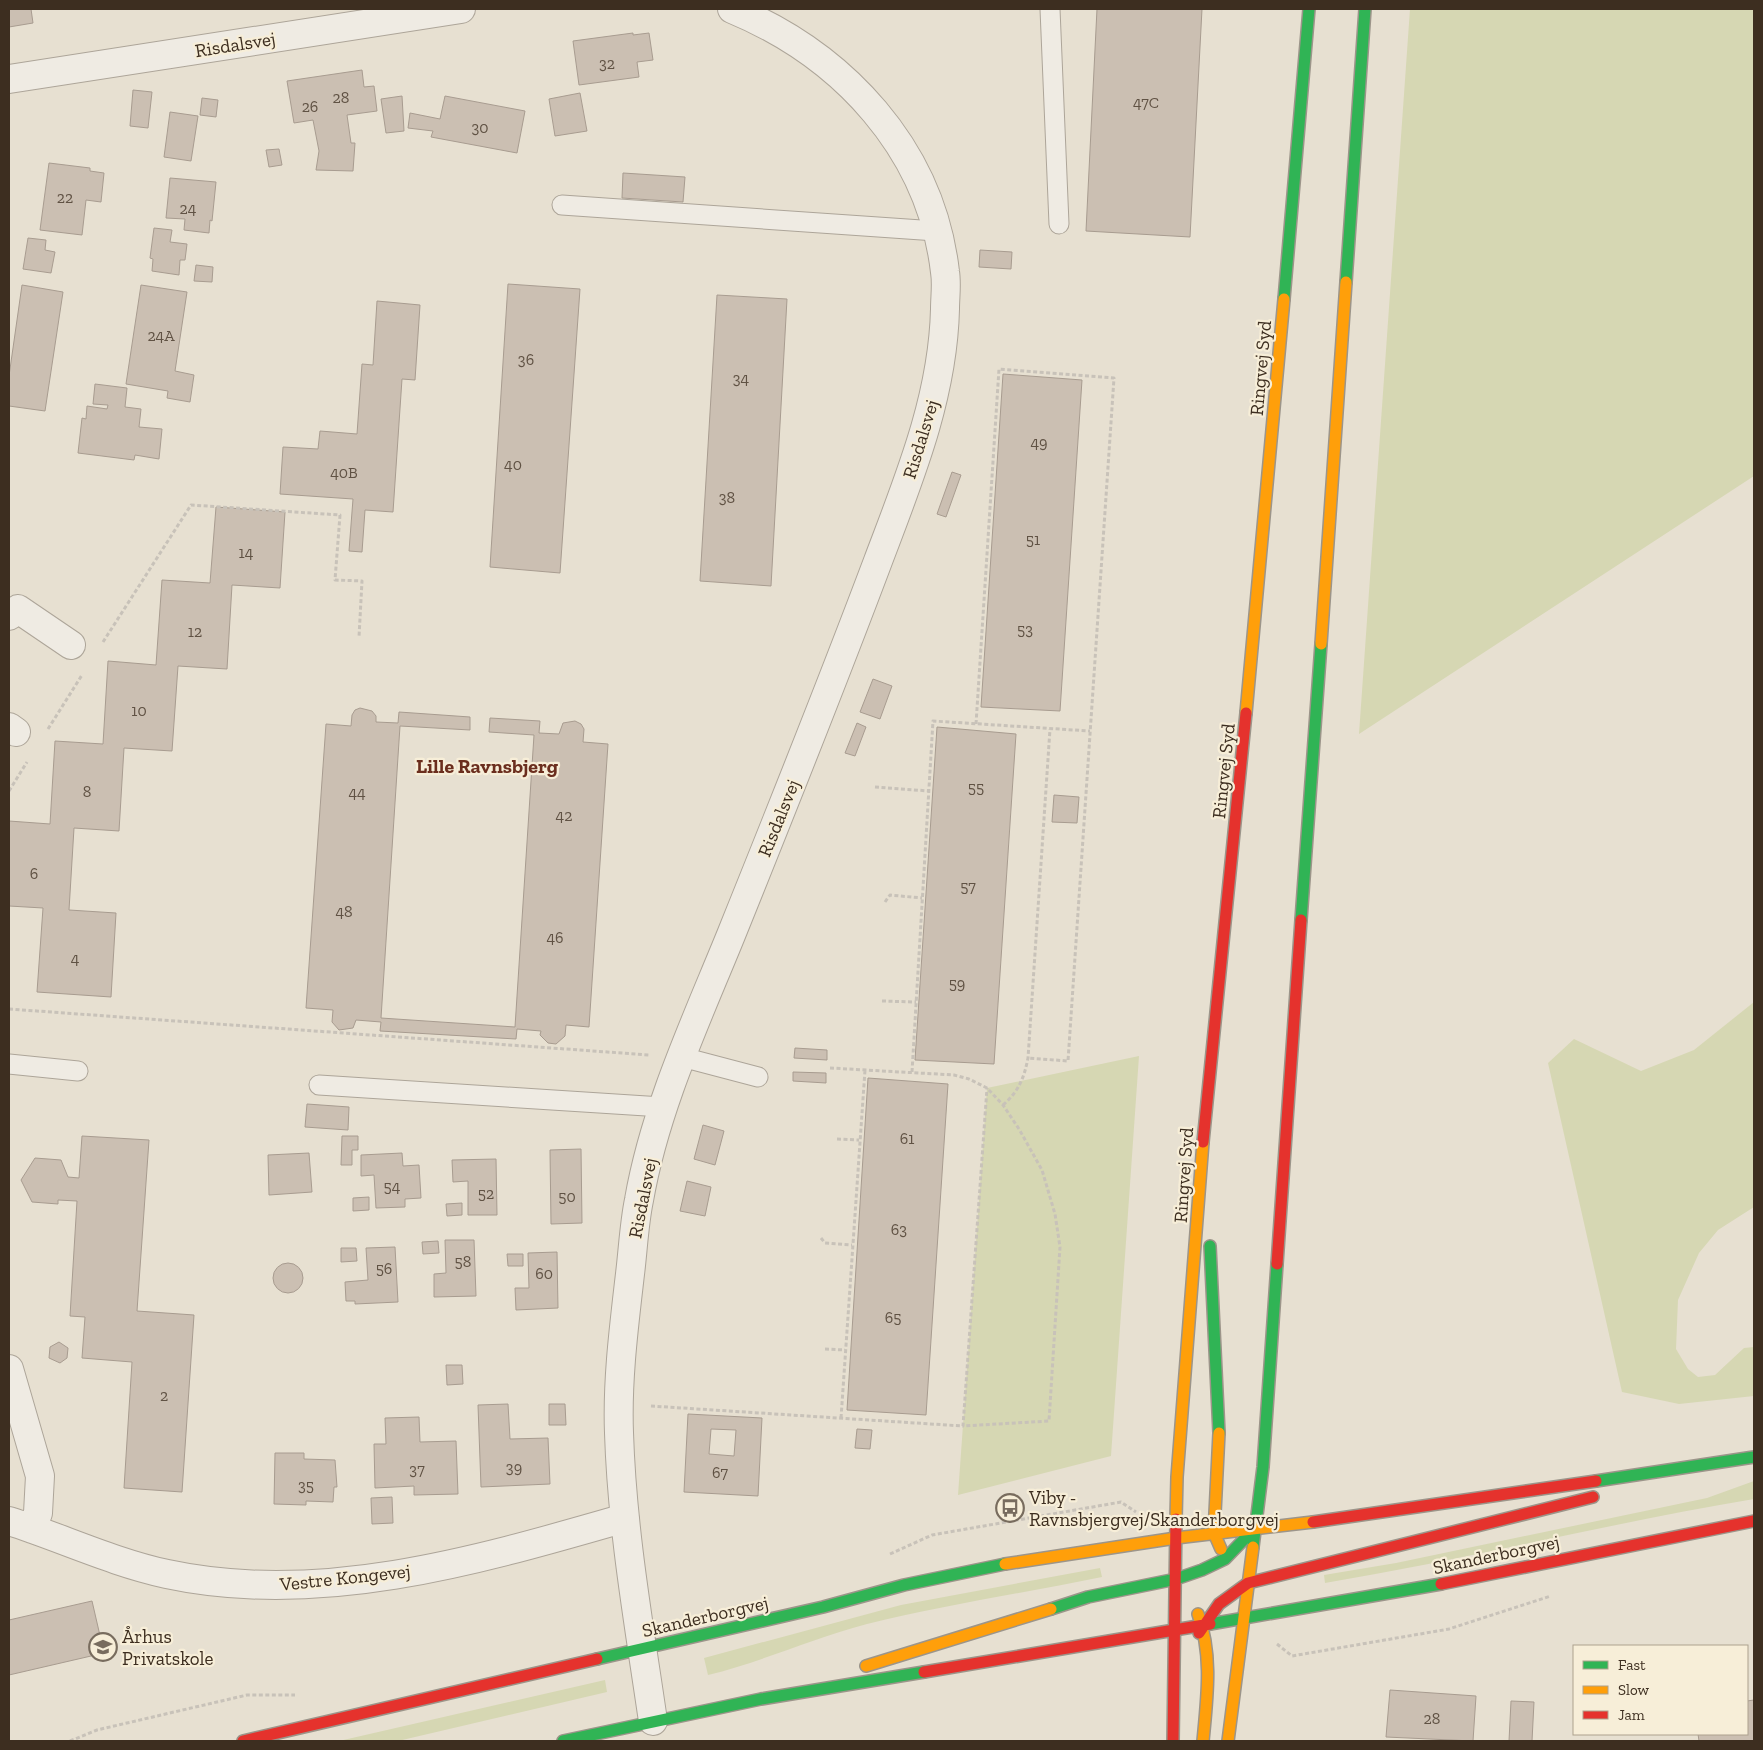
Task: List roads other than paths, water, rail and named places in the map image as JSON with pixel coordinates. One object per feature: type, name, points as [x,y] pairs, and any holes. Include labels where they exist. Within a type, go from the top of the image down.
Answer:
[{"type":"main road","name":"Ringvej Syd","points":[[1176,1538],[1177,1477],[1204,1128],[1252,657],[1309,9]]},
{"type":"main road","points":[[1228,1741],[1263,1467],[1365,9]]},
{"type":"main road","points":[[1204,1128],[1219,1438],[1214,1533],[1230,1566],[1259,1593]]},
{"type":"main road","points":[[1627,1489],[1753,1457]]},
{"type":"main road","name":"Skanderborgvej","points":[[243,1741],[823,1607],[922,1581],[1012,1562],[1214,1533],[1352,1518],[1753,1457]]},
{"type":"main road","points":[[1192,1647],[1203,1624],[1228,1593],[1248,1583],[1608,1494]]},
{"type":"main road","name":"Skanderborgvej","points":[[563,1741],[761,1699],[1390,1594],[1754,1521]]},
{"type":"main road","points":[[761,1699],[1088,1597],[1176,1579],[1202,1570],[1230,1566],[1254,1528]]},
{"type":"main road","points":[[1173,1741],[1176,1538]]},
{"type":"main road","points":[[1133,1544],[1148,1554]]},
{"type":"main road","points":[[1163,1566],[1176,1579],[1190,1598],[1203,1624],[1207,1669],[1203,1741]]},
{"type":"main road","points":[[1272,1602],[1286,1611]]},
{"type":"main road","points":[[1174,1703],[1185,1662]]},
{"type":"street","name":"Risdalsvej","points":[[9,79],[461,9]]},
{"type":"street","name":"Risdalsvej","points":[[653,1721],[625,1518],[619,1430],[623,1334],[639,1199],[662,1108],[835,675],[896,513],[932,409],[944,342],[945,273],[931,208],[905,151],[865,98],[812,52],[753,18],[732,9]]},
{"type":"street","points":[[9,616],[18,609],[72,646]]},
{"type":"street","points":[[9,1369],[40,1476],[38,1513],[20,1525]]},
{"type":"street","name":"Vestre Kongevej","points":[[20,1525],[117,1561],[167,1574],[229,1584],[306,1585],[394,1575],[510,1550],[625,1518]]},
{"type":"lane","points":[[1050,9],[1059,224]]},
{"type":"lane","points":[[562,205],[936,231]]},
{"type":"lane","points":[[682,1057],[758,1077]]},
{"type":"lane","points":[[9,1064],[78,1071]]},
{"type":"lane","points":[[319,1085],[662,1108]]},
{"type":"place","name":"Viby - Ravnsbjergvej/Skanderborgvej","points":[[1010,1508]]},
{"type":"place","name":"Århus Privatskole","points":[[103,1647]]},
{"type":"district","name":"Lille Ravnsbjerg","points":[[487,766]]}]
